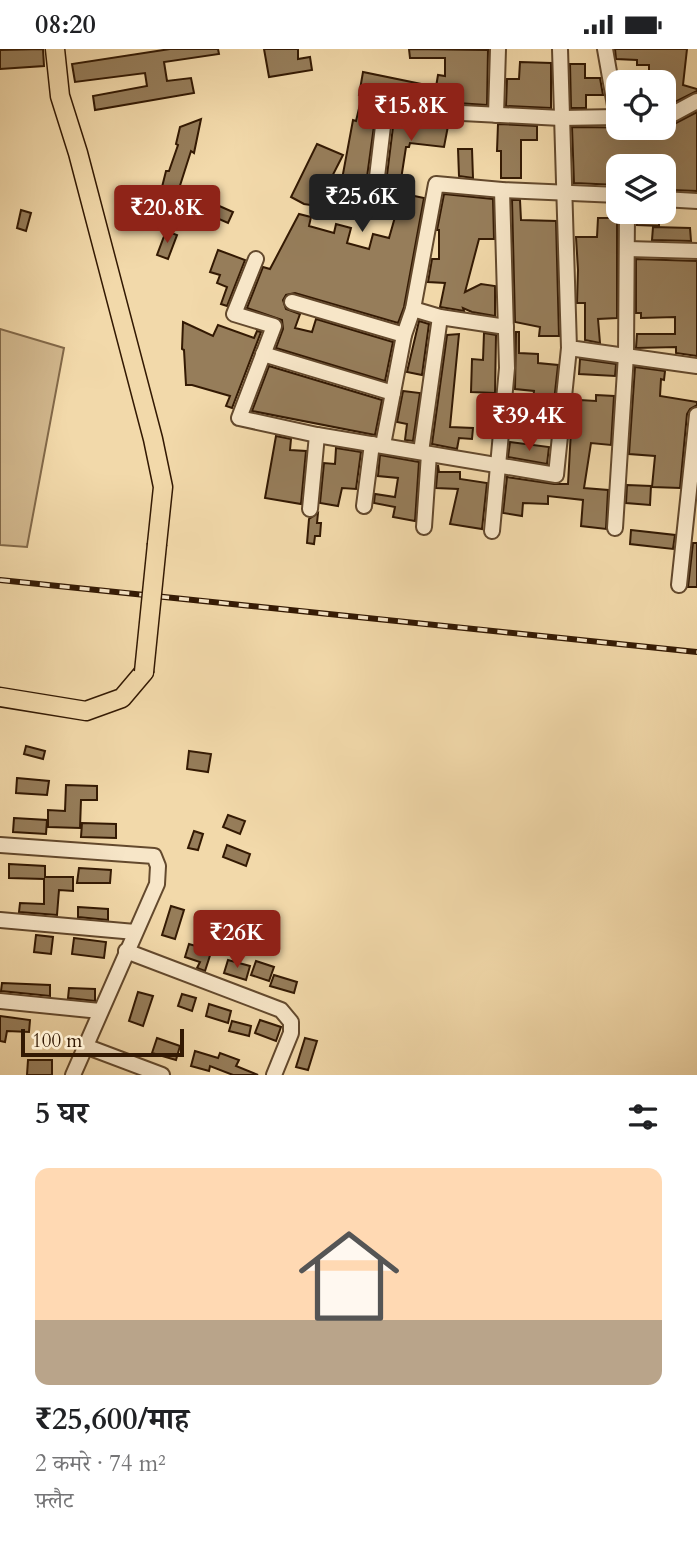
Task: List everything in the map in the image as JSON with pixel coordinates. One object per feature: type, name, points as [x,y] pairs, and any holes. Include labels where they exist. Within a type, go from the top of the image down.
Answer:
[{"type":"main road","points":[[0,697],[86,711],[122,698],[144,671],[163,487],[153,439],[78,153],[60,96],[55,49]]},
{"type":"street","points":[[495,115],[498,49]]},
{"type":"street","points":[[256,259],[234,314],[274,326],[239,418],[317,435],[556,475],[569,348],[560,49]]},
{"type":"street","points":[[605,49],[609,70]]},
{"type":"street","points":[[676,112],[697,101]]},
{"type":"street","points":[[375,194],[385,109],[561,118],[606,117]]},
{"type":"street","points":[[365,506],[377,444],[393,393],[404,335],[413,309],[436,184],[606,194]]},
{"type":"street","points":[[492,531],[507,368],[502,190]]},
{"type":"street","points":[[676,200],[697,201]]},
{"type":"street","points":[[615,529],[626,355],[627,224]]},
{"type":"street","points":[[628,249],[697,251]]},
{"type":"street","points":[[292,302],[404,335]]},
{"type":"street","points":[[413,309],[440,317],[506,327]]},
{"type":"street","points":[[424,527],[425,453],[440,317]]},
{"type":"street","points":[[569,348],[697,366]]},
{"type":"street","points":[[263,354],[393,393]]},
{"type":"street","points":[[679,585],[697,415]]},
{"type":"street","points":[[310,509],[317,435]]},
{"type":"street","points":[[0,845],[154,856],[158,866],[157,884],[73,1075]]},
{"type":"street","points":[[0,920],[135,932]]},
{"type":"street","points":[[126,951],[281,1010],[291,1022],[291,1033],[274,1075]]},
{"type":"street","points":[[0,1001],[100,1011]]},
{"type":"street","points":[[85,1046],[162,1075]]},
{"type":"shaded area","points":[[0,329],[64,348],[27,547],[0,545]]},
{"type":"building","points":[[43,49],[44,66],[0,69],[0,50]]},
{"type":"building","points":[[170,49],[218,49],[219,54],[164,62],[167,81],[191,78],[194,93],[95,110],[93,96],[147,86],[145,73],[75,82],[72,64]]},
{"type":"building","points":[[264,49],[298,49],[298,59],[310,57],[312,70],[269,77]]},
{"type":"building","points":[[409,49],[488,50],[487,105],[457,103],[457,100],[453,100],[453,103],[385,99],[377,104],[364,199],[373,203],[397,205],[400,193],[424,198],[404,307],[398,323],[295,293],[286,295],[283,300],[286,309],[300,314],[295,328],[312,332],[316,319],[393,342],[385,381],[276,348],[283,329],[282,320],[247,308],[263,267],[270,269],[299,214],[311,217],[309,226],[334,233],[336,224],[351,228],[347,243],[369,249],[373,234],[389,238],[395,217],[337,209],[337,206],[353,120],[356,121],[362,96],[359,95],[363,72],[436,87],[438,75],[445,76],[445,58],[410,58]]},
{"type":"building","points":[[615,49],[687,49],[683,85],[697,91],[676,102],[676,70],[649,70],[649,65],[637,65],[637,60],[616,59]]},
{"type":"building","points":[[520,62],[551,63],[551,108],[506,106],[507,79],[519,79]]},
{"type":"building","points":[[570,64],[585,64],[585,78],[600,78],[603,95],[586,95],[586,108],[571,108]]},
{"type":"building","points":[[697,112],[697,191],[676,190],[676,154],[606,154],[606,184],[574,183],[572,127],[606,127],[606,140],[676,140],[676,123]]},
{"type":"building","points":[[201,119],[194,153],[191,151],[177,195],[184,197],[180,206],[159,199],[166,171],[169,171],[178,145],[180,127]]},
{"type":"building","points":[[394,119],[428,121],[448,126],[444,147],[410,143],[409,147],[406,147],[400,186],[386,183]]},
{"type":"building","points":[[498,124],[537,126],[537,140],[521,140],[521,178],[501,178],[501,151],[497,151]]},
{"type":"building","points":[[317,144],[343,155],[317,206],[304,204],[291,197]]},
{"type":"building","points":[[458,149],[472,149],[473,178],[459,176]]},
{"type":"building","points":[[444,194],[493,199],[494,239],[479,239],[465,292],[481,284],[495,286],[495,316],[463,308],[464,311],[440,307],[445,283],[428,282],[432,259],[439,259],[437,230]]},
{"type":"building","points":[[512,200],[520,200],[521,220],[556,221],[559,336],[539,336],[540,327],[515,322]]},
{"type":"building","points":[[217,205],[233,212],[228,223],[212,216]]},
{"type":"building","points":[[21,210],[31,213],[26,231],[17,228]]},
{"type":"building","points":[[598,218],[606,218],[606,224],[617,224],[617,318],[598,319],[600,343],[585,340],[585,303],[577,303],[576,237],[597,237]]},
{"type":"building","points":[[659,224],[659,226],[637,225]]},
{"type":"building","points":[[653,227],[690,228],[691,241],[652,240]]},
{"type":"building","points":[[166,231],[177,235],[168,259],[157,255]]},
{"type":"building","points":[[218,250],[245,260],[227,306],[221,304],[227,287],[217,283],[220,275],[210,272]]},
{"type":"building","points":[[636,259],[697,261],[697,356],[676,353],[676,347],[636,348],[637,334],[675,334],[675,317],[641,318],[641,313],[636,313]]},
{"type":"building","points":[[419,321],[429,324],[422,375],[407,372]]},
{"type":"building","points":[[183,322],[213,336],[218,325],[254,338],[257,331],[261,332],[232,408],[226,406],[230,396],[186,385],[182,349]]},
{"type":"building","points":[[516,332],[519,332],[519,353],[538,354],[538,363],[558,365],[553,410],[532,408],[534,391],[515,389]]},
{"type":"building","points":[[484,333],[496,335],[495,393],[471,392],[472,359],[483,360]]},
{"type":"building","points":[[459,334],[450,427],[473,428],[472,439],[459,438],[457,449],[432,444],[447,335]]},
{"type":"building","points":[[580,359],[616,364],[615,376],[579,374]]},
{"type":"building","points":[[269,366],[382,400],[375,435],[252,411]]},
{"type":"building","points":[[635,367],[665,371],[664,380],[661,379],[660,396],[697,402],[687,414],[680,488],[652,487],[655,456],[629,454]]},
{"type":"building","points":[[403,391],[420,393],[413,441],[405,440],[407,424],[397,422]]},
{"type":"building","points":[[596,395],[614,396],[611,445],[591,443],[584,488],[608,490],[606,529],[581,526],[583,500],[548,496],[548,504],[523,503],[522,516],[503,513],[507,477],[568,484],[572,413],[579,414],[580,400],[596,401]]},
{"type":"building","points":[[513,409],[532,411],[531,428],[511,427]]},
{"type":"building","points":[[276,436],[291,439],[290,450],[306,451],[301,504],[265,498]]},
{"type":"building","points":[[510,442],[549,447],[547,464],[508,457]]},
{"type":"building","points":[[336,448],[361,452],[356,489],[342,488],[338,506],[320,503],[324,463],[335,464]]},
{"type":"building","points":[[380,455],[419,462],[415,521],[393,517],[395,507],[374,503],[375,494],[395,497],[398,478],[378,476]]},
{"type":"building","points":[[438,465],[439,472],[460,472],[460,479],[487,483],[482,529],[450,524],[458,489],[436,488]]},
{"type":"building","points":[[627,485],[651,486],[650,505],[626,503]]},
{"type":"building","points":[[318,513],[317,523],[321,523],[320,536],[315,536],[314,544],[307,543],[309,519]]},
{"type":"building","points":[[631,530],[675,535],[673,549],[630,544]]},
{"type":"building","points":[[693,543],[697,543],[697,587],[688,587]]},
{"type":"building","points":[[26,746],[45,751],[43,759],[24,754]]},
{"type":"building","points":[[189,751],[211,754],[208,772],[187,769]]},
{"type":"building","points":[[17,778],[49,781],[47,795],[16,793]]},
{"type":"building","points":[[66,785],[97,786],[97,800],[81,800],[80,828],[48,827],[48,810],[65,811]]},
{"type":"building","points":[[228,815],[245,821],[240,834],[223,827]]},
{"type":"building","points":[[14,818],[47,820],[46,834],[13,832]]},
{"type":"building","points":[[82,823],[116,824],[116,838],[81,837]]},
{"type":"building","points":[[194,831],[203,834],[198,850],[188,848]]},
{"type":"building","points":[[227,845],[250,854],[246,866],[223,857]]},
{"type":"building","points":[[9,864],[45,866],[45,877],[73,877],[73,891],[59,890],[57,915],[19,912],[20,903],[44,904],[44,879],[9,878]]},
{"type":"building","points":[[79,868],[111,870],[110,883],[77,883]]},
{"type":"building","points":[[171,906],[184,910],[175,939],[162,935]]},
{"type":"building","points":[[78,907],[108,909],[108,920],[78,917]]},
{"type":"building","points":[[36,935],[53,937],[51,954],[34,952]]},
{"type":"building","points":[[74,938],[106,942],[104,958],[72,954]]},
{"type":"building","points":[[209,941],[214,943],[205,971],[197,968],[200,962],[185,957],[189,944],[206,949]]},
{"type":"building","points":[[228,960],[250,966],[246,980],[224,973]]},
{"type":"building","points":[[256,961],[274,967],[269,981],[251,975]]},
{"type":"building","points":[[274,975],[297,982],[294,993],[270,986]]},
{"type":"building","points":[[2,983],[50,985],[50,996],[1,991]]},
{"type":"building","points":[[69,988],[95,989],[95,1001],[68,998]]},
{"type":"building","points":[[138,992],[153,996],[143,1026],[129,1021]]},
{"type":"building","points":[[182,994],[196,998],[192,1011],[178,1006]]},
{"type":"building","points":[[209,1004],[231,1011],[228,1023],[206,1016]]},
{"type":"building","points":[[0,1016],[30,1020],[29,1032],[7,1031],[5,1042],[0,1041]]},
{"type":"building","points":[[260,1020],[281,1027],[276,1041],[255,1033]]},
{"type":"building","points":[[232,1021],[251,1026],[249,1036],[229,1031]]},
{"type":"building","points":[[157,1038],[180,1046],[176,1060],[152,1053]]},
{"type":"building","points":[[305,1038],[317,1041],[308,1070],[296,1067]]},
{"type":"building","points":[[195,1051],[218,1058],[220,1053],[239,1060],[236,1066],[258,1075],[233,1075],[210,1066],[209,1071],[191,1066]]},
{"type":"building","points":[[28,1060],[52,1060],[52,1075],[27,1075]]},
{"type":"railway","points":[[0,580],[697,652]]}]
